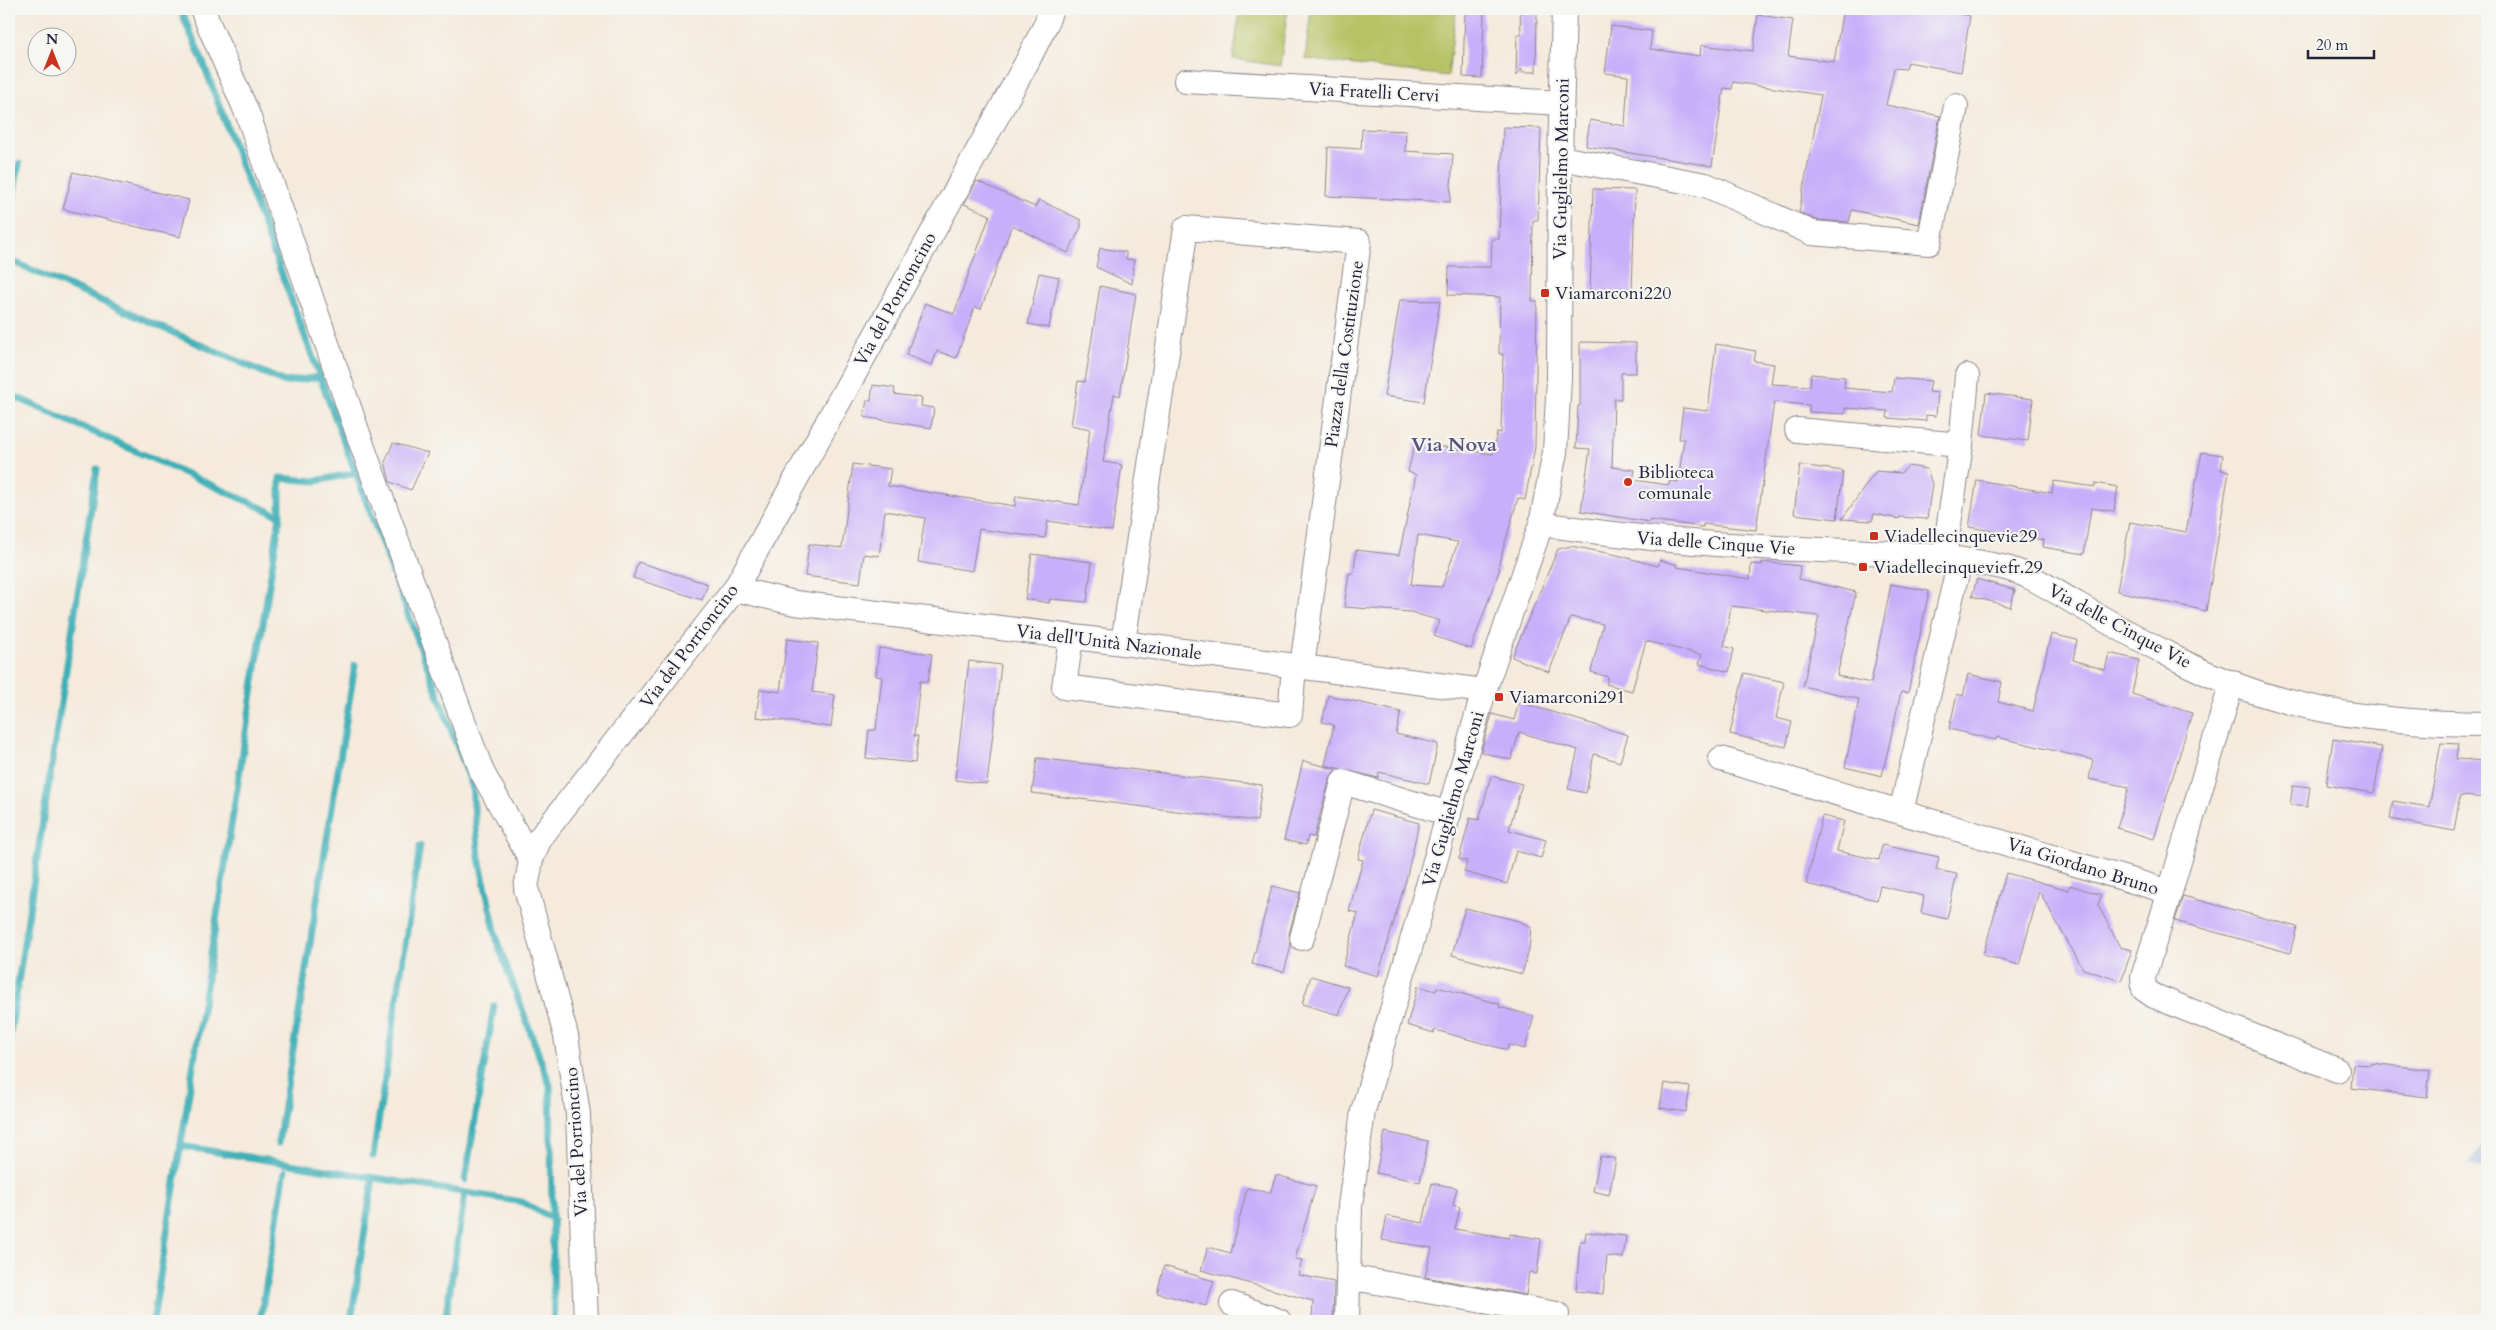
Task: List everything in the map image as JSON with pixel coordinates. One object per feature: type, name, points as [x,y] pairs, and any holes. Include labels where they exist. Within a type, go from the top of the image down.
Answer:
[{"type":"street","points":[[202,9],[248,115],[363,448],[482,772],[531,860]]},
{"type":"street","name":"Via del Porrioncino","points":[[586,1321],[578,1114],[566,1036],[526,888],[531,860],[540,838],[735,589],[1027,62],[1052,9]]},
{"type":"street","name":"Via Guglielmo Marconi","points":[[1347,1321],[1350,1206],[1363,1111],[1484,691],[1541,524],[1555,452],[1559,378],[1560,158],[1564,9]]},
{"type":"street","name":"Via Fratelli Cervi","points":[[1186,81],[1561,103]]},
{"type":"street","points":[[1560,158],[1706,185],[1812,233],[1930,243],[1956,106]]},
{"type":"street","name":"Piazza della Costituzione","points":[[1123,643],[1186,228],[1359,242],[1298,666]]},
{"type":"street","points":[[1901,812],[1952,558],[1967,376]]},
{"type":"street","points":[[1797,430],[1961,445]]},
{"type":"street","name":"Via delle Cinque Vie","points":[[1541,524],[1633,538],[1697,544],[1952,558],[2006,568],[2042,584],[2180,661],[2262,695],[2315,710],[2374,719],[2487,724]]},
{"type":"street","name":"Via dell'Unità Nazionale","points":[[735,589],[795,603],[1123,643],[1484,691]]},
{"type":"street","points":[[1071,637],[1064,687],[1290,715],[1298,666]]},
{"type":"street","name":"Via Giordano Bruno","points":[[1721,759],[2170,892],[2232,682]]},
{"type":"street","points":[[1302,938],[1343,782],[1449,814]]},
{"type":"street","points":[[2170,892],[2143,977],[2144,989],[2154,996],[2337,1070]]},
{"type":"street","points":[[1348,1277],[1557,1314]]},
{"type":"street","points":[[1232,1304],[1279,1321]]},
{"type":"shaded area","points":[[2487,1137],[2487,1169],[2468,1165]]},
{"type":"green space","points":[[1240,9],[1288,9],[1280,66],[1233,59]]},
{"type":"green space","points":[[1311,9],[1456,9],[1448,76],[1305,59]]},
{"type":"building","points":[[1520,9],[1537,9],[1536,72],[1522,72],[1522,69],[1516,76],[1517,35],[1521,35]]},
{"type":"building","points":[[1843,9],[1934,9],[1970,16],[1961,72],[1908,62],[1906,69],[1894,68],[1886,105],[1940,116],[1919,224],[1852,210],[1849,222],[1816,220],[1799,212],[1821,95],[1733,82],[1732,89],[1724,88],[1712,166],[1586,146],[1590,120],[1625,126],[1628,76],[1605,73],[1611,26],[1652,31],[1650,49],[1700,56],[1701,45],[1753,51],[1758,15],[1793,20],[1788,56],[1834,62]]},
{"type":"building","points":[[1465,10],[1484,11],[1482,78],[1463,77]]},
{"type":"building","points":[[1503,127],[1541,128],[1538,220],[1533,220],[1532,301],[1537,301],[1535,447],[1525,500],[1518,498],[1498,567],[1500,568],[1471,649],[1434,636],[1440,621],[1411,612],[1344,607],[1349,573],[1354,573],[1356,550],[1399,555],[1416,475],[1408,472],[1415,443],[1493,454],[1497,432],[1501,433],[1503,354],[1499,354],[1500,297],[1448,295],[1449,267],[1491,267],[1492,239],[1499,239]],"holes":[[[1418,535],[1458,542],[1442,587],[1411,585]]]},
{"type":"building","points":[[1362,129],[1406,131],[1405,151],[1453,154],[1450,202],[1326,196],[1328,147],[1361,149]]},
{"type":"building","points":[[73,172],[189,200],[180,237],[63,209]]},
{"type":"building","points":[[977,181],[1035,207],[1039,200],[1081,220],[1081,227],[1068,253],[1012,225],[981,309],[975,307],[956,358],[937,351],[932,365],[906,355],[925,303],[954,314],[990,215],[964,204]]},
{"type":"building","points":[[1593,189],[1635,190],[1632,295],[1590,294]]},
{"type":"building","points":[[1100,248],[1126,252],[1126,259],[1134,260],[1132,284],[1096,267]]},
{"type":"building","points":[[1039,273],[1059,277],[1049,328],[1028,324]]},
{"type":"building","points":[[1100,286],[1136,294],[1120,396],[1114,394],[1103,462],[1122,465],[1112,531],[1048,521],[1045,538],[979,529],[972,571],[918,562],[925,518],[885,511],[879,556],[864,554],[860,583],[805,576],[809,544],[842,548],[853,464],[891,469],[888,486],[1015,506],[1016,496],[1079,505],[1090,429],[1071,425],[1078,381],[1085,382]]},
{"type":"building","points":[[1400,300],[1440,301],[1424,402],[1384,396]]},
{"type":"building","points":[[1580,342],[1636,343],[1636,373],[1621,373],[1621,399],[1614,399],[1612,467],[1635,470],[1633,480],[1669,485],[1670,481],[1678,482],[1684,439],[1679,439],[1683,408],[1708,411],[1716,344],[1756,351],[1754,361],[1774,364],[1771,384],[1810,386],[1811,374],[1845,377],[1844,388],[1892,392],[1894,378],[1931,381],[1929,392],[1938,393],[1936,416],[1926,415],[1926,421],[1887,418],[1888,411],[1845,408],[1845,414],[1809,412],[1809,405],[1774,402],[1756,530],[1703,524],[1703,527],[1650,520],[1650,522],[1581,511],[1590,449],[1576,448],[1578,406],[1580,406]]},
{"type":"building","points":[[873,385],[895,388],[894,394],[922,398],[921,406],[934,408],[931,428],[864,417],[867,400],[871,400]]},
{"type":"building","points":[[1986,393],[2033,399],[2028,441],[1981,435]]},
{"type":"building","points":[[393,443],[428,453],[411,490],[390,482],[385,462]]},
{"type":"building","points":[[2202,452],[2223,455],[2221,470],[2229,471],[2206,611],[2117,591],[2130,522],[2186,532]]},
{"type":"building","points":[[1800,465],[1843,471],[1837,519],[1794,514]]},
{"type":"building","points":[[1908,466],[1927,469],[1932,484],[1927,519],[1899,517],[1899,519],[1874,514],[1872,521],[1842,519],[1876,471],[1901,473]]},
{"type":"building","points":[[1977,480],[2052,493],[2054,481],[2095,487],[2095,483],[2118,487],[2114,511],[2091,508],[2084,554],[2043,547],[2044,540],[1969,527]]},
{"type":"building","points":[[1571,546],[1617,555],[1658,566],[1660,560],[1678,565],[1677,567],[1750,579],[1751,564],[1762,565],[1762,562],[1800,566],[1799,579],[1856,592],[1837,676],[1871,683],[1891,584],[1929,591],[1908,693],[1901,692],[1882,776],[1845,767],[1859,699],[1803,686],[1819,616],[1731,606],[1724,646],[1734,649],[1729,672],[1699,664],[1702,655],[1646,641],[1632,691],[1606,684],[1608,677],[1591,672],[1603,624],[1571,617],[1549,672],[1512,657],[1558,549]]},
{"type":"building","points":[[1032,554],[1092,562],[1087,602],[1050,599],[1049,603],[1025,599]]},
{"type":"building","points":[[638,562],[708,584],[702,600],[633,578]]},
{"type":"building","points":[[1977,579],[2015,590],[2010,607],[1972,596]]},
{"type":"building","points":[[2051,634],[2077,640],[2073,660],[2105,670],[2109,653],[2139,660],[2132,694],[2192,713],[2154,839],[2117,828],[2129,787],[2089,779],[2093,760],[1997,737],[1996,740],[1949,729],[1957,694],[1963,696],[1968,674],[2002,682],[1998,702],[2033,711]]},
{"type":"building","points":[[787,639],[818,643],[812,692],[835,695],[831,727],[756,717],[760,689],[780,692]]},
{"type":"building","points":[[879,648],[932,654],[928,682],[920,681],[914,736],[918,736],[915,763],[866,758],[869,730],[876,730],[882,677],[876,676]]},
{"type":"building","points":[[969,661],[1001,665],[987,784],[955,780]]},
{"type":"building","points":[[1744,673],[1784,682],[1776,718],[1792,722],[1786,747],[1730,734]]},
{"type":"building","points":[[1328,695],[1401,712],[1396,734],[1438,744],[1429,784],[1379,772],[1378,778],[1325,765],[1334,725],[1322,722]]},
{"type":"building","points":[[1519,702],[1628,735],[1620,762],[1594,754],[1586,793],[1568,789],[1578,750],[1519,732],[1511,760],[1481,752],[1492,714],[1514,720]]},
{"type":"building","points":[[2333,739],[2382,747],[2374,793],[2326,785]]},
{"type":"building","points":[[2441,743],[2458,744],[2456,759],[2487,761],[2487,798],[2460,796],[2454,831],[2390,819],[2393,801],[2429,807]]},
{"type":"building","points":[[1037,758],[1262,785],[1257,821],[1032,793]]},
{"type":"building","points":[[1303,761],[1336,769],[1330,778],[1314,837],[1308,836],[1306,845],[1284,840]]},
{"type":"building","points":[[1491,776],[1522,784],[1509,830],[1546,840],[1541,858],[1516,851],[1507,884],[1464,872],[1467,861],[1459,859],[1470,818],[1479,820]]},
{"type":"building","points":[[2293,785],[2310,787],[2307,807],[2290,805]]},
{"type":"building","points":[[1371,810],[1419,823],[1406,880],[1378,976],[1343,966],[1358,913],[1349,911],[1363,860],[1358,859]]},
{"type":"building","points":[[1822,816],[1844,821],[1837,851],[1879,860],[1882,845],[1939,857],[1936,870],[1957,874],[1947,919],[1921,913],[1924,896],[1880,886],[1877,900],[1806,884]]},
{"type":"building","points":[[2006,873],[2069,890],[2070,885],[2101,895],[2098,905],[2120,947],[2132,950],[2121,981],[2083,969],[2039,891],[2019,965],[1983,955]]},
{"type":"building","points":[[1272,886],[1300,893],[1289,934],[1291,946],[1284,972],[1252,964]]},
{"type":"building","points":[[2183,896],[2297,927],[2290,953],[2175,921]]},
{"type":"building","points":[[1465,908],[1519,921],[1531,927],[1529,950],[1522,974],[1452,955]]},
{"type":"building","points":[[1311,976],[1348,987],[1339,1015],[1302,1004]]},
{"type":"building","points":[[1418,986],[1436,991],[1437,987],[1500,1004],[1499,1007],[1534,1016],[1525,1049],[1509,1045],[1507,1050],[1435,1030],[1434,1033],[1407,1025]]},
{"type":"building","points":[[2372,1063],[2430,1070],[2427,1097],[2351,1088],[2353,1064],[2372,1065]]},
{"type":"building","points":[[1664,1083],[1690,1087],[1686,1112],[1660,1108]]},
{"type":"building","points":[[1385,1132],[1428,1141],[1420,1182],[1376,1173]]},
{"type":"building","points":[[1600,1156],[1616,1159],[1609,1195],[1593,1191]]},
{"type":"building","points":[[1276,1175],[1316,1186],[1295,1259],[1302,1260],[1298,1275],[1334,1282],[1333,1321],[1312,1321],[1313,1301],[1201,1270],[1208,1247],[1231,1253],[1247,1188],[1270,1193]]},
{"type":"building","points":[[1432,1183],[1457,1188],[1453,1205],[1460,1207],[1455,1229],[1509,1238],[1510,1234],[1541,1239],[1537,1274],[1529,1272],[1526,1295],[1425,1277],[1432,1248],[1382,1240],[1387,1216],[1423,1223]]},
{"type":"building","points":[[1586,1232],[1626,1236],[1623,1258],[1607,1256],[1603,1294],[1576,1291],[1580,1241],[1585,1241]]},
{"type":"building","points":[[1164,1266],[1214,1281],[1206,1306],[1157,1293]]},
{"type":"waterway","points":[[180,9],[203,62],[472,786],[479,858],[498,944],[550,1085],[554,1321]]},
{"type":"waterway","points":[[9,220],[19,164]]},
{"type":"waterway","points":[[9,260],[285,382],[320,377]]},
{"type":"waterway","points":[[9,394],[280,516]]},
{"type":"waterway","points":[[9,1041],[97,469]]},
{"type":"waterway","points":[[153,1321],[280,516],[280,478],[315,481],[356,473]]},
{"type":"waterway","points":[[278,1143],[355,665]]},
{"type":"waterway","points":[[373,1156],[420,846]]},
{"type":"waterway","points":[[465,1180],[494,1006]]},
{"type":"waterway","points":[[181,1146],[522,1202],[553,1219]]},
{"type":"waterway","points":[[260,1321],[285,1171]]},
{"type":"waterway","points":[[351,1321],[373,1178]]},
{"type":"waterway","points":[[445,1321],[465,1193]]},
{"type":"place","name":"Viamarconi220","points":[[1545,293]]},
{"type":"place","name":"Biblioteca comunale","points":[[1628,482]]},
{"type":"place","name":"Viadellecinquevie29","points":[[1874,536]]},
{"type":"place","name":"Viadellecinqueviefr.29","points":[[1863,567]]},
{"type":"place","name":"Viamarconi291","points":[[1499,697]]},
{"type":"district","name":"Via Nova","points":[[1454,444]]}]
